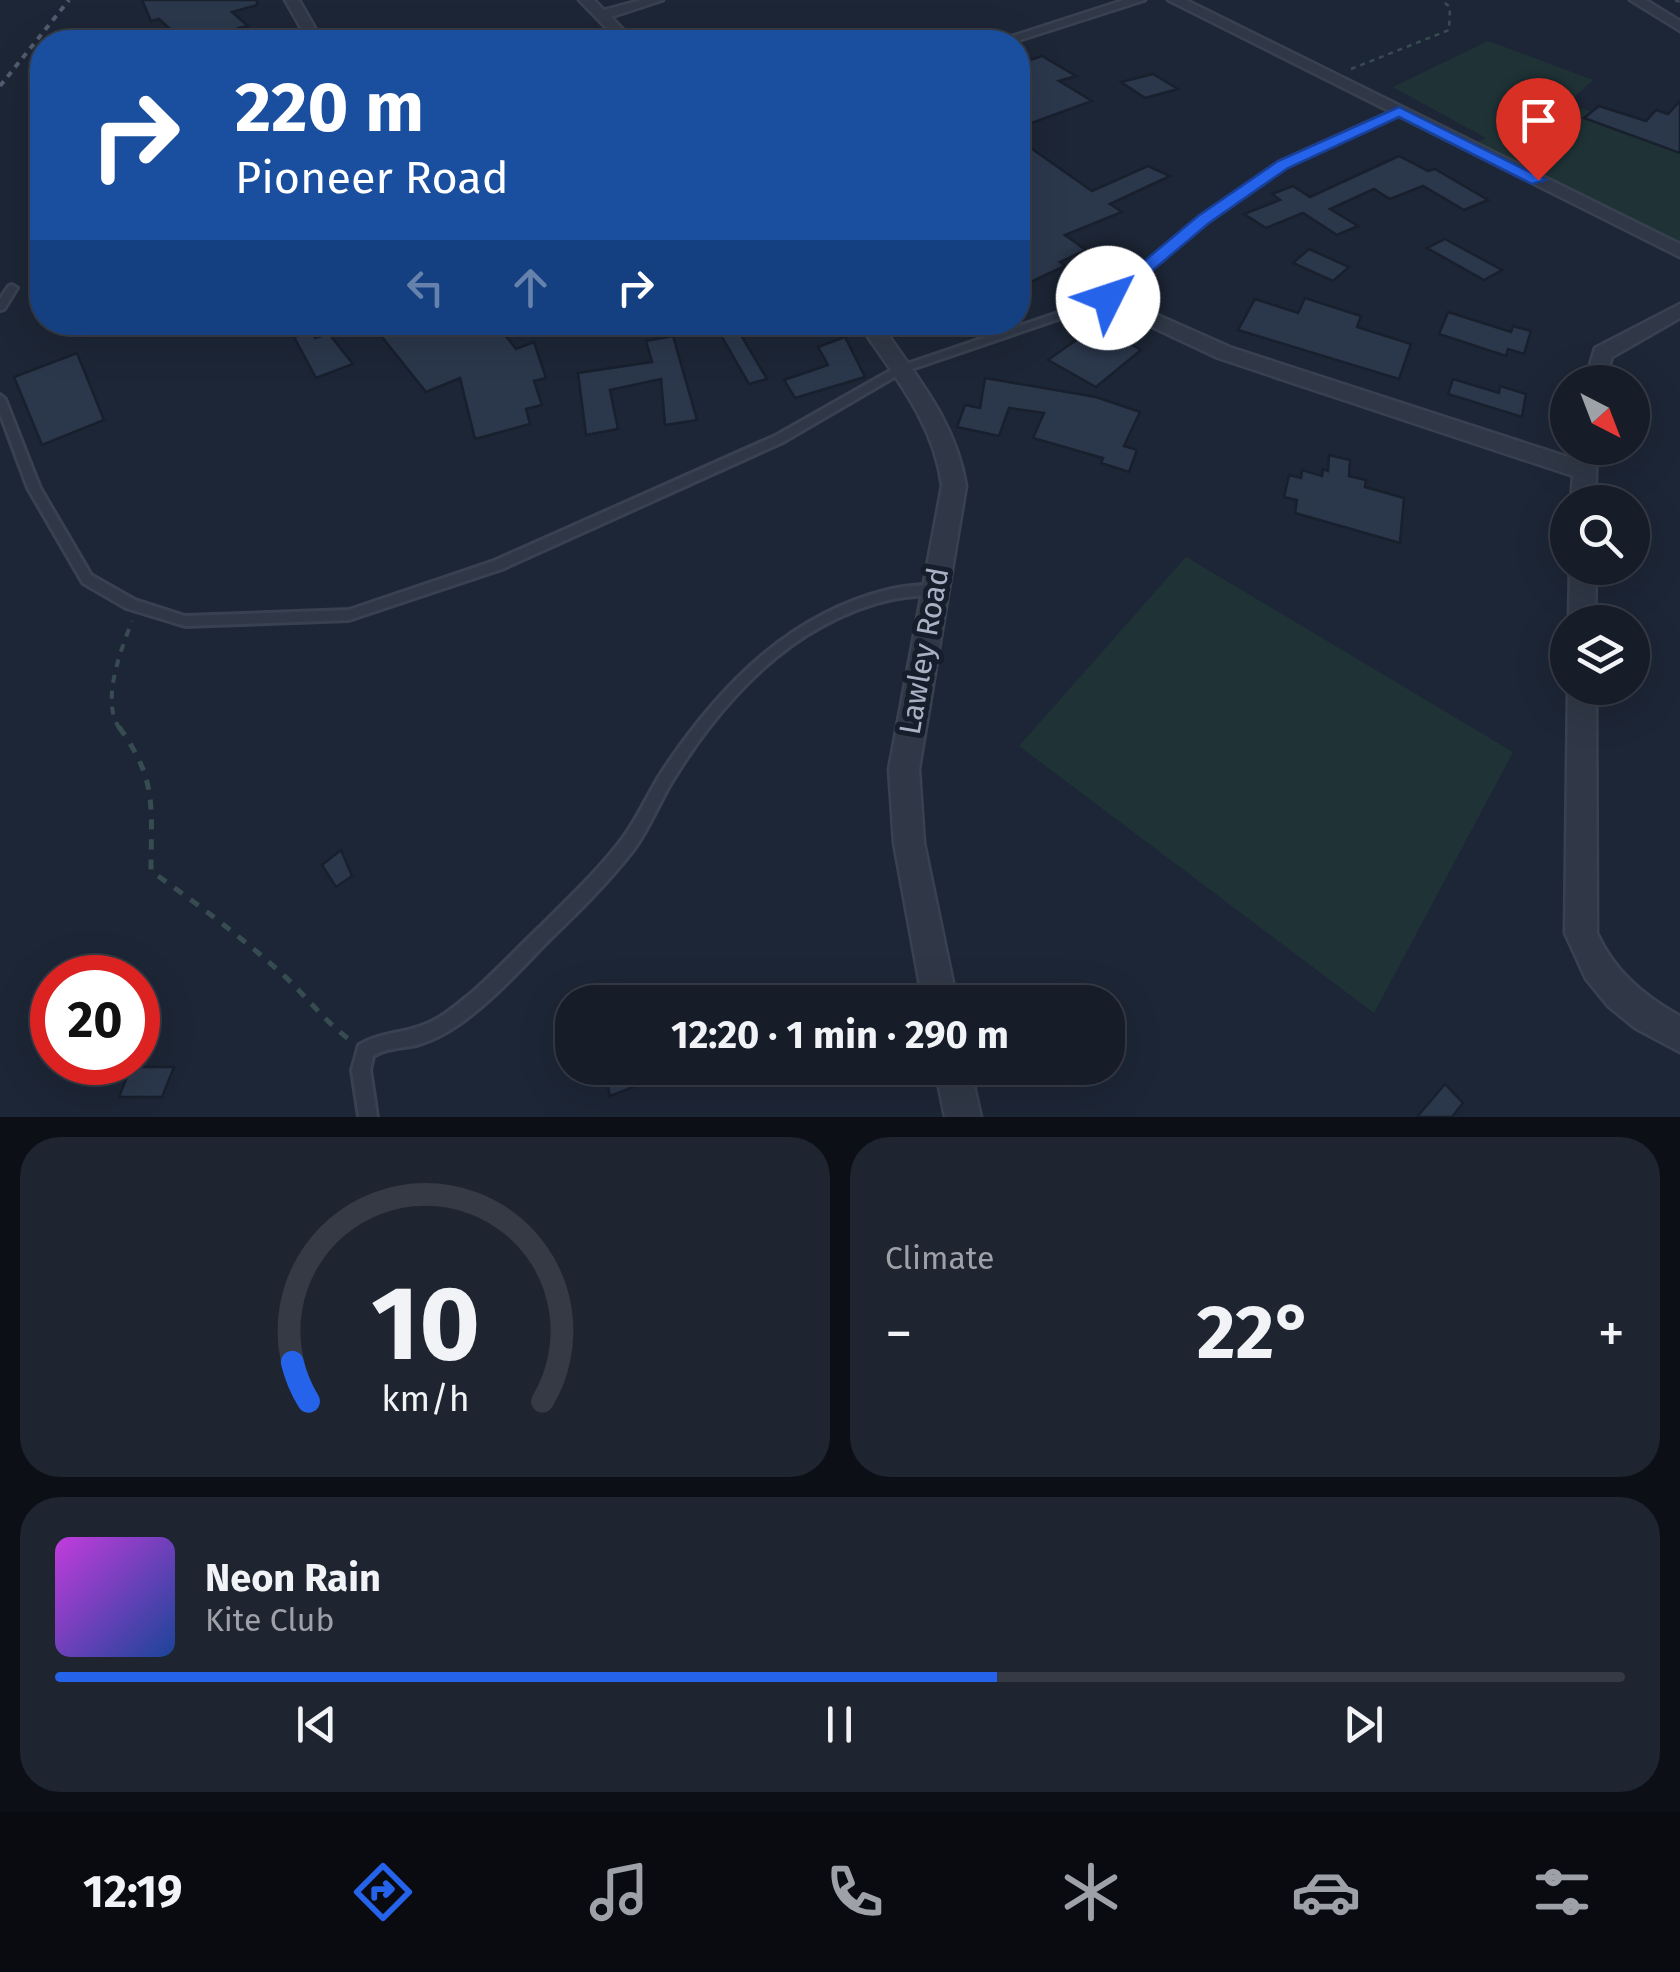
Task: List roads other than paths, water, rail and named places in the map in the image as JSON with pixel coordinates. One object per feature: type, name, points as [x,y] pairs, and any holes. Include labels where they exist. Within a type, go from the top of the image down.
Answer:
[{"type":"street","points":[[292,0],[309,30]]},
{"type":"street","points":[[586,0],[616,30]]},
{"type":"street","points":[[602,15],[656,0]]},
{"type":"street","points":[[1030,33],[1138,0]]},
{"type":"street","points":[[1175,0],[1680,251]]},
{"type":"street","points":[[1638,0],[1680,27]]},
{"type":"street","points":[[1108,298],[1225,353],[1550,449]]},
{"type":"street","points":[[1599,365],[1602,353],[1680,310]]},
{"type":"street","name":"Lawley Road","points":[[876,335],[942,433],[953,461],[954,486],[904,769],[908,844],[937,985]]},
{"type":"street","points":[[1582,705],[1581,933],[1592,965],[1616,995],[1680,1035]]},
{"type":"street","points":[[956,1085],[963,1117]]},
{"type":"lane","points":[[1030,325],[1108,298],[1204,220],[1283,164],[1399,112]]},
{"type":"lane","points":[[0,307],[12,288]]},
{"type":"lane","points":[[0,399],[34,488],[88,579],[144,608],[186,621],[349,615],[498,565],[779,439],[899,370],[1001,335]]},
{"type":"lane","points":[[368,1117],[361,1070],[365,1051],[388,1038],[427,1033],[530,948],[618,857],[642,824],[669,772],[752,669],[798,632],[840,608],[899,590],[934,589]]},
{"type":"railway","points":[[45,30],[69,0]]},
{"type":"railway","points":[[0,86],[30,49]]}]
